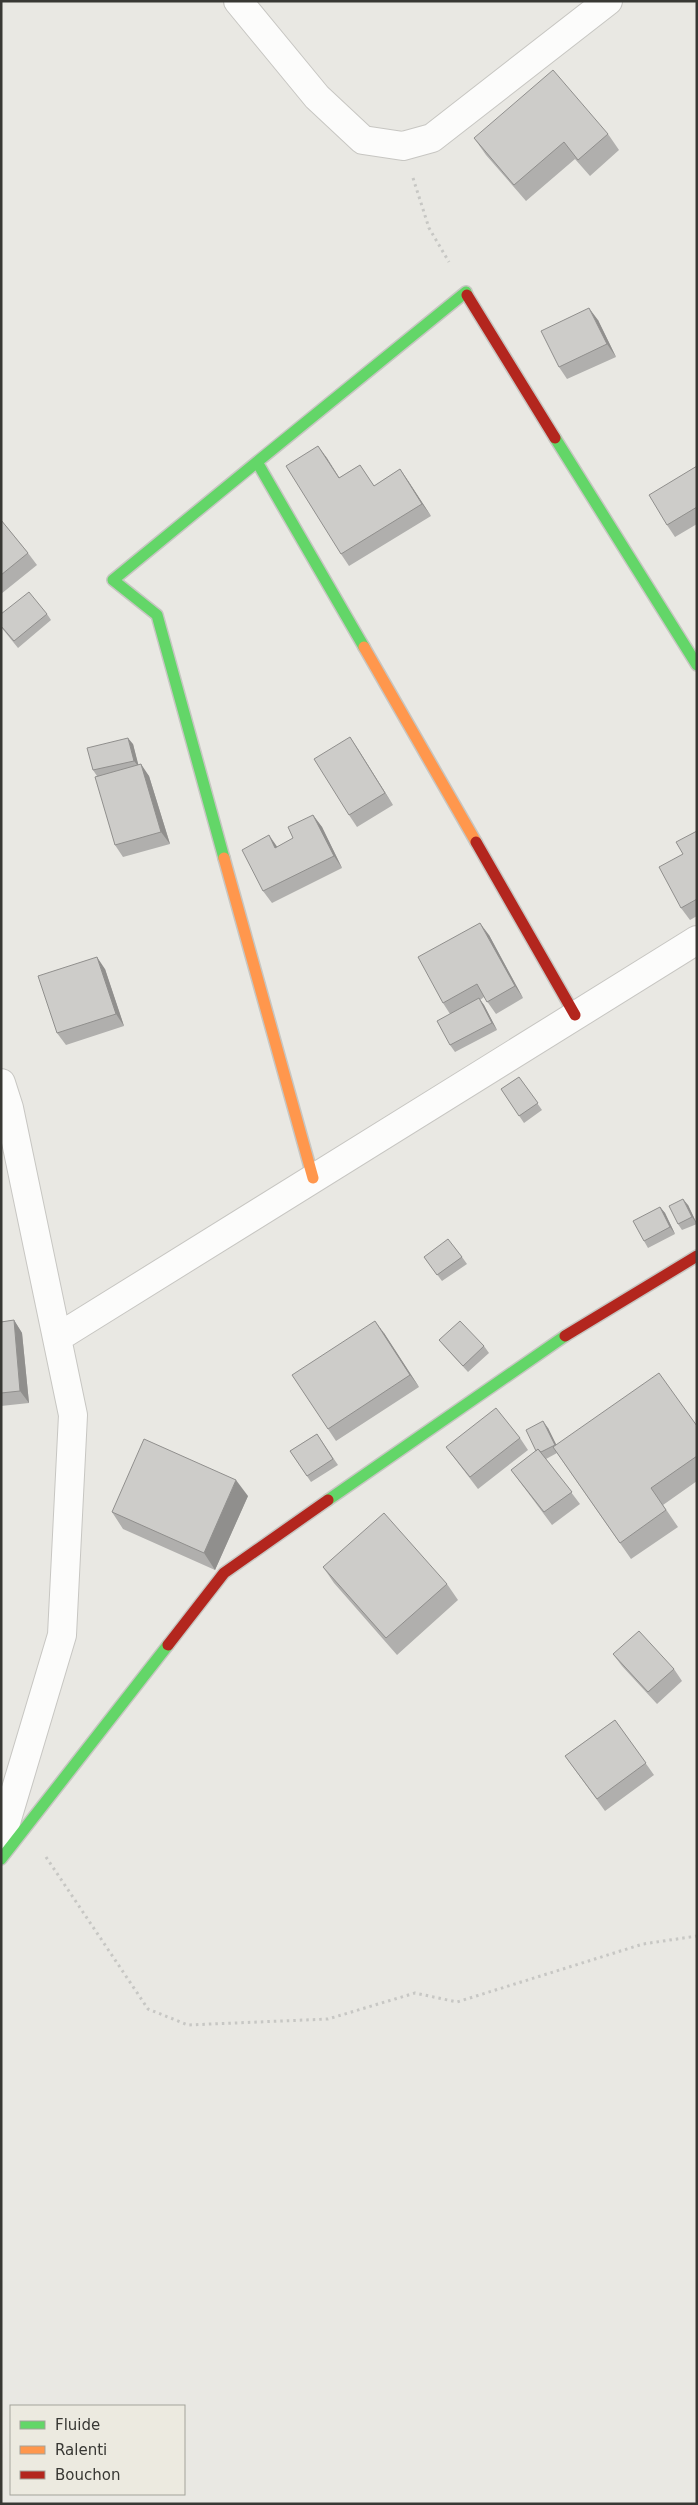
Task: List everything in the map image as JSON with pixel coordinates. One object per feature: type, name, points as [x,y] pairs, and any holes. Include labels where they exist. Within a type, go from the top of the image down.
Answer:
[{"type":"street","points":[[238,1],[317,97],[363,140],[403,146],[432,138],[608,1]]},
{"type":"street","points":[[313,1178],[157,615],[113,580],[466,292],[476,312],[697,665]]},
{"type":"street","points":[[257,462],[576,1015]]},
{"type":"street","points":[[57,1338],[697,940]]},
{"type":"street","points":[[1,1083],[9,1108],[73,1415],[62,1635],[1,1839]]},
{"type":"street","points":[[1,1858],[224,1573],[544,1348],[697,1256]]},
{"type":"path","points":[[403,146],[429,228],[466,292]]},
{"type":"path","points":[[26,1827],[148,2010],[188,2025],[328,2019],[416,1993],[457,2002],[643,1944],[697,1936]]},
{"type":"building","points":[[553,70],[608,134],[578,160],[564,142],[514,185],[474,138]]},
{"type":"building","points":[[589,308],[607,344],[559,367],[541,331]]},
{"type":"building","points":[[318,446],[339,478],[360,465],[374,486],[400,469],[422,504],[341,554],[286,466]]},
{"type":"building","points":[[697,466],[697,507],[667,525],[649,495]]},
{"type":"building","points":[[1,520],[28,553],[1,575]]},
{"type":"building","points":[[29,592],[47,614],[14,641],[1,626],[1,614]]},
{"type":"building","points":[[350,737],[385,793],[349,815],[314,759]]},
{"type":"building","points":[[128,738],[134,761],[93,770],[87,748]]},
{"type":"building","points":[[141,764],[161,832],[115,845],[95,777]]},
{"type":"building","points":[[313,815],[334,856],[263,891],[242,850],[269,835],[275,848],[293,838],[288,827]]},
{"type":"building","points":[[697,831],[697,899],[681,908],[659,867],[683,854],[676,842]]},
{"type":"building","points":[[480,923],[515,986],[487,1002],[477,984],[443,1003],[418,957]]},
{"type":"building","points":[[97,957],[116,1014],[57,1033],[38,976]]},
{"type":"building","points":[[479,998],[492,1023],[450,1045],[437,1021]]},
{"type":"building","points":[[519,1077],[538,1103],[519,1116],[501,1089]]},
{"type":"building","points":[[683,1199],[692,1217],[678,1224],[669,1206]]},
{"type":"building","points":[[660,1207],[670,1227],[644,1241],[633,1221]]},
{"type":"building","points":[[448,1239],[462,1257],[437,1275],[424,1257]]},
{"type":"building","points":[[14,1320],[20,1391],[1,1393],[1,1322]]},
{"type":"building","points":[[375,1321],[410,1375],[328,1429],[292,1375]]},
{"type":"building","points":[[460,1321],[484,1346],[463,1366],[439,1340]]},
{"type":"building","points":[[659,1373],[697,1426],[697,1456],[651,1488],[666,1510],[620,1543],[553,1447]]},
{"type":"building","points":[[496,1408],[520,1438],[470,1477],[446,1447]]},
{"type":"building","points":[[543,1421],[555,1445],[541,1452],[538,1449],[536,1451],[526,1430]]},
{"type":"building","points":[[317,1434],[333,1459],[307,1476],[290,1451]]},
{"type":"building","points":[[144,1439],[236,1480],[204,1553],[112,1512]]},
{"type":"building","points":[[538,1449],[572,1492],[544,1512],[511,1470]]},
{"type":"building","points":[[384,1513],[447,1584],[386,1638],[323,1567]]},
{"type":"building","points":[[639,1631],[674,1669],[648,1692],[613,1654]]},
{"type":"building","points":[[615,1720],[646,1763],[597,1799],[565,1756]]},
{"type":"traffic: fast","points":[[364,647],[257,462],[466,292],[467,295]]},
{"type":"traffic: fast","points":[[555,438],[697,665]]},
{"type":"traffic: fast","points":[[224,858],[157,615],[113,580],[257,462]]},
{"type":"traffic: fast","points":[[328,1500],[565,1336]]},
{"type":"traffic: fast","points":[[1,1859],[168,1645]]},
{"type":"traffic: slow","points":[[364,647],[476,842]]},
{"type":"traffic: slow","points":[[224,858],[313,1178]]},
{"type":"traffic: jam","points":[[467,295],[555,438]]},
{"type":"traffic: jam","points":[[476,842],[575,1015]]},
{"type":"traffic: jam","points":[[565,1336],[697,1256]]},
{"type":"traffic: jam","points":[[168,1645],[224,1573],[328,1500]]}]
